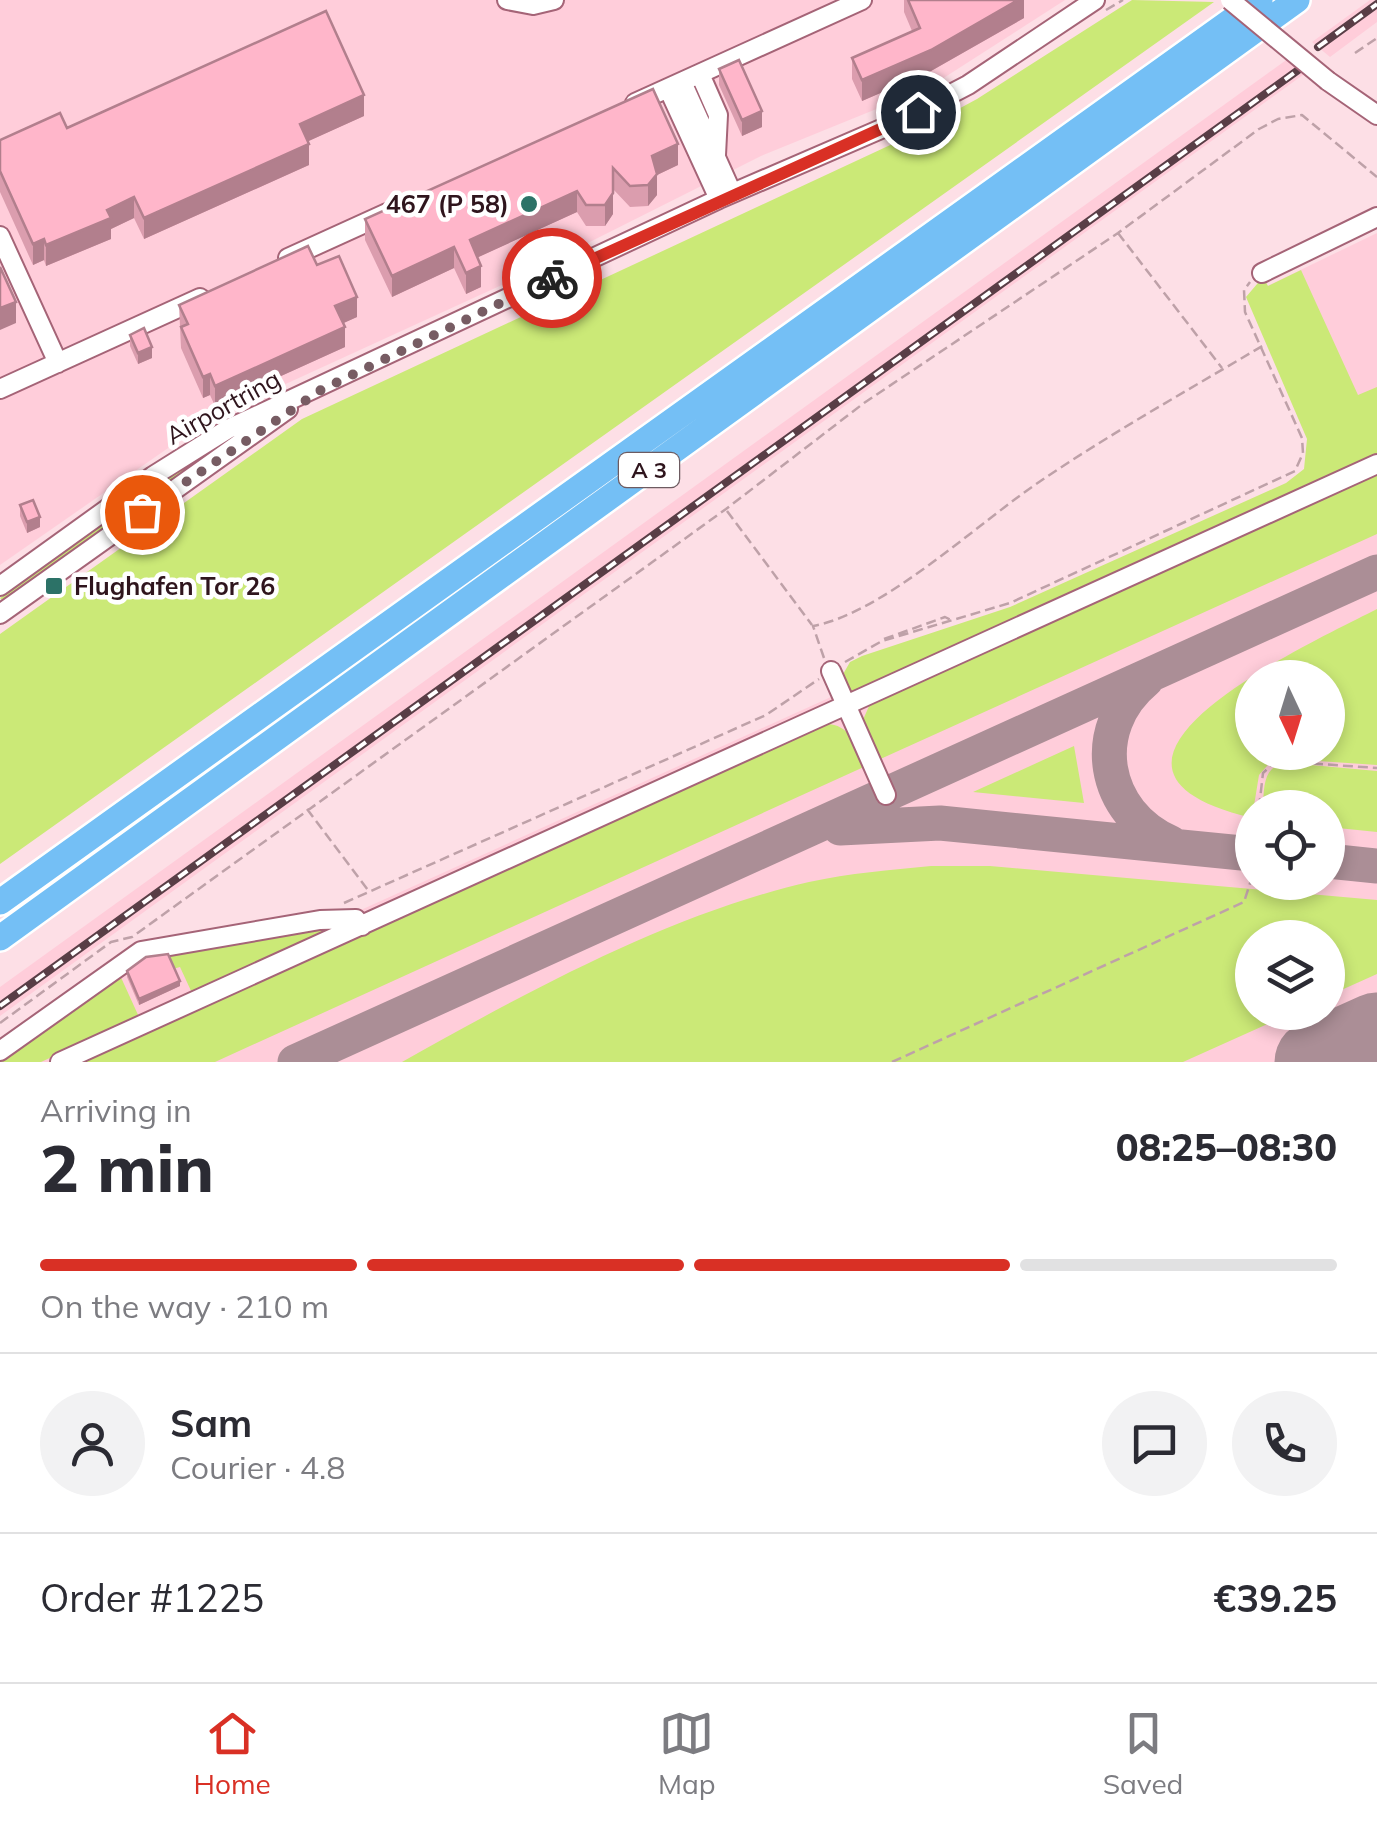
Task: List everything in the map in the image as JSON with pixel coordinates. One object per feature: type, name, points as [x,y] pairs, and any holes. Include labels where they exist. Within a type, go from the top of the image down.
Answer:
[{"type":"highway","name":"A 3","points":[[0,902],[1260,0]]},
{"type":"highway","name":"A 3","points":[[0,938],[1297,0]]},
{"type":"street","points":[[508,0],[533,6],[554,0]]},
{"type":"street","points":[[622,108],[862,0]]},
{"type":"street","points":[[1230,0],[1328,81],[1377,115]]},
{"type":"street","name":"Airportring","points":[[2,583],[187,453],[258,414],[940,100],[1101,5]]},
{"type":"street","points":[[680,83],[683,144],[709,158]]},
{"type":"street","points":[[680,83],[726,196]]},
{"type":"street","points":[[267,268],[408,204]]},
{"type":"street","points":[[1262,273],[1377,217]]},
{"type":"street","points":[[0,236],[58,363]]},
{"type":"street","points":[[0,390],[215,292]]},
{"type":"street","name":"Airportring","points":[[0,614],[252,434],[380,358]]},
{"type":"street","points":[[60,1062],[1377,464]]},
{"type":"street","points":[[831,671],[886,796]]},
{"type":"street","points":[[0,1051],[141,950],[320,920],[356,919],[362,926]]},
{"type":"path","points":[[1101,5],[1123,0]]},
{"type":"path","points":[[1355,53],[1377,38]]},
{"type":"path","points":[[132,937],[726,509],[864,403],[1118,233],[1259,129],[1290,115],[1313,122],[1377,177]]},
{"type":"path","points":[[1118,233],[1223,369]]},
{"type":"path","points":[[330,907],[766,715],[882,642],[1010,603],[1295,471],[1303,453],[1302,438],[1243,302],[1248,284],[1262,273]]},
{"type":"path","points":[[813,626],[841,621],[873,604],[1044,479],[1264,345]]},
{"type":"path","points":[[726,509],[813,626],[817,645],[831,671]]},
{"type":"path","points":[[882,642],[889,634],[945,617],[952,620]]},
{"type":"path","points":[[1262,790],[1264,774],[1276,760],[1377,768]]},
{"type":"path","points":[[306,809],[369,891]]},
{"type":"path","points":[[892,1062],[1243,900]]},
{"type":"path","points":[[0,1023],[111,942],[147,934]]},
{"type":"shaded area","points":[[0,0],[1065,0],[928,88],[761,156],[528,273],[244,403],[184,437],[0,565]]},
{"type":"shaded area","points":[[1370,0],[1377,0],[1377,22],[1330,57],[1312,42]]},
{"type":"shaded area","points":[[1289,58],[1307,72],[0,1016],[0,987]]},
{"type":"shaded area","points":[[1377,233],[1377,1062],[0,1062],[139,945],[363,909],[1334,469],[1255,292]]},
{"type":"green space","points":[[1132,0],[1214,2],[0,864],[0,634],[302,419],[901,140],[977,99]]},
{"type":"green space","points":[[1301,270],[1358,395],[1377,387],[1377,457],[853,694],[842,676],[850,662],[862,656],[1010,607],[1286,483],[1304,469],[1307,439],[1246,297],[1263,277],[1268,286]]},
{"type":"green space","points":[[259,421],[4,602],[0,598],[205,450]]},
{"type":"green space","points":[[1377,472],[1377,534],[876,761],[862,722],[870,704]]},
{"type":"green space","points":[[1377,609],[1377,765],[1345,763],[1345,660],[1280,660]]},
{"type":"green space","points":[[1235,689],[1235,770],[1263,770],[1257,790],[1235,790],[1235,812],[1193,796],[1172,769],[1180,739],[1209,708]]},
{"type":"green space","points":[[823,724],[846,731],[866,766],[215,1062],[74,1062]]},
{"type":"green space","points":[[1074,746],[1084,803],[973,792]]},
{"type":"green space","points":[[1345,768],[1377,771],[1377,832],[1345,829],[1345,790],[1264,790],[1270,772]]},
{"type":"green space","points":[[931,866],[990,866],[1235,888],[1235,900],[1377,900],[1377,974],[1345,988],[1345,920],[1235,920],[1235,1030],[1254,1030],[1183,1062],[402,1062],[549,983],[652,935],[756,896],[855,874]]},
{"type":"green space","points":[[321,924],[325,933],[192,993],[180,967],[173,969],[165,953],[119,973],[139,1017],[41,1062],[0,1062],[0,1055],[140,956]]},
{"type":"building","points":[[908,0],[1018,0],[931,50],[862,80],[852,58],[920,28]]},
{"type":"building","points":[[326,11],[364,95],[300,124],[309,144],[144,218],[134,197],[107,210],[111,218],[46,245],[44,239],[33,244],[0,171],[0,140],[60,113],[67,128]]},
{"type":"building","points":[[739,60],[762,111],[742,120],[719,69]]},
{"type":"building","name":"467 (P 58)","points":[[653,89],[678,144],[652,156],[657,174],[648,185],[630,186],[613,168],[613,193],[605,205],[586,205],[577,191],[470,240],[481,266],[466,273],[454,247],[392,276],[365,219]]},
{"type":"building","points":[[308,246],[317,265],[339,256],[357,297],[335,306],[345,327],[215,386],[210,374],[203,377],[181,327],[188,324],[179,305]]},
{"type":"building","points":[[0,267],[16,302],[0,308]]},
{"type":"building","points":[[144,328],[152,347],[138,353],[130,335]]},
{"type":"building","points":[[33,500],[40,517],[27,522],[20,505]]},
{"type":"building","points":[[168,954],[180,981],[139,999],[127,971],[146,957]]},
{"type":"taxiway","points":[[295,1062],[1377,572]]},
{"type":"taxiway","points":[[1146,680],[1127,700],[1115,722],[1110,769],[1130,812],[1171,843]]},
{"type":"taxiway","points":[[840,828],[940,823],[1235,852]]},
{"type":"taxiway","points":[[1345,863],[1377,866]]},
{"type":"runway","points":[[1317,1062],[1377,1035]]},
{"type":"railway","points":[[1318,47],[1377,4]]},
{"type":"railway","points":[[0,1006],[1301,68]]},
{"type":"way so far","points":[[142,512],[321,390],[380,358],[552,278]]},
{"type":"place","name":"467 (P 58)","points":[[529,204]]},
{"type":"place","name":"Flughafen Tor 26","points":[[54,586]]},
{"type":"route","points":[[552,278],[918,112]]}]
